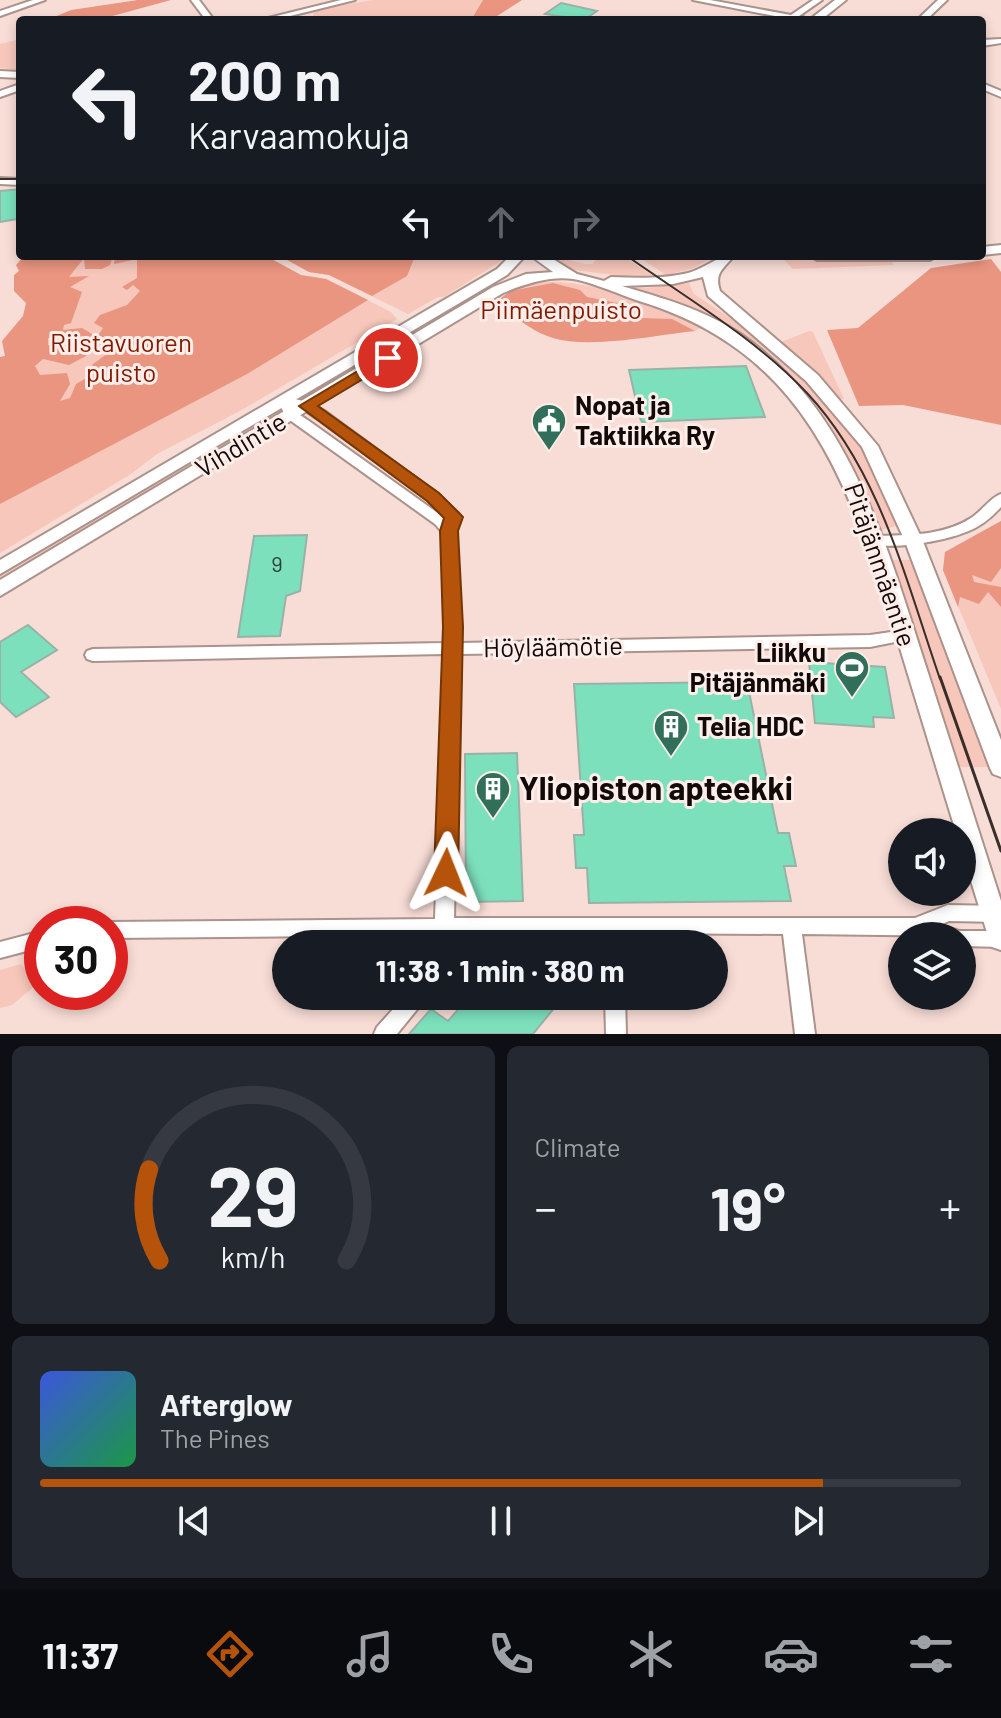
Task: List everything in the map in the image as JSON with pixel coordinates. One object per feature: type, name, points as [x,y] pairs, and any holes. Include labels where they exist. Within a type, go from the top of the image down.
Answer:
[{"type":"main road","points":[[819,16],[841,0]]},
{"type":"main road","points":[[834,16],[856,0]]},
{"type":"main road","name":"Vihdintie","points":[[0,589],[294,407],[502,272],[514,260]]},
{"type":"main road","points":[[546,260],[576,276],[647,283],[682,278],[726,261]]},
{"type":"main road","name":"Pitäjänmäentie","points":[[726,261],[709,280],[713,293],[812,378],[865,440],[887,478],[1001,768]]},
{"type":"main road","name":"Vihdintie","points":[[0,568],[294,407],[498,290],[531,277],[576,276]]},
{"type":"main road","name":"Pitäjänmäentie","points":[[576,276],[701,318],[730,334],[795,396],[826,436],[854,485],[876,541],[997,913],[1001,939]]},
{"type":"street","points":[[0,14],[41,0]]},
{"type":"street","points":[[277,16],[323,2],[351,0]]},
{"type":"street","points":[[697,0],[774,16]]},
{"type":"street","points":[[794,16],[818,0]]},
{"type":"street","points":[[925,16],[943,0]]},
{"type":"street","points":[[294,407],[450,511],[454,517],[449,531],[452,648],[444,930]]},
{"type":"street","points":[[876,541],[939,536],[974,524],[987,515],[1001,498]]},
{"type":"street","name":"Höyläämötie","points":[[93,655],[907,642]]},
{"type":"street","points":[[926,922],[948,913],[997,913]]},
{"type":"street","points":[[792,926],[805,1034]]},
{"type":"street","points":[[712,930],[888,926]]},
{"type":"street","points":[[128,930],[272,932]]},
{"type":"street","points":[[976,938],[1001,939]]},
{"type":"street","points":[[0,950],[24,944]]},
{"type":"street","points":[[384,1034],[405,1010]]},
{"type":"street","points":[[615,1010],[616,1034]]},
{"type":"green space","points":[[138,0],[171,0],[113,16],[57,16],[71,10]]},
{"type":"green space","points":[[373,0],[483,0],[473,16],[313,16],[315,10]]},
{"type":"green space","points":[[483,0],[522,0],[497,16],[473,16]]},
{"type":"green space","points":[[16,40],[16,70],[0,68],[0,44]]},
{"type":"green space","points":[[991,259],[1001,272],[1001,425],[903,405],[859,406],[827,330],[858,328],[931,268]]},
{"type":"green space","name":"Riistavuoren puisto","points":[[20,260],[82,260],[69,277],[89,276],[70,287],[82,292],[71,323],[64,325],[63,330],[82,328],[97,337],[103,328],[94,323],[100,315],[127,305],[140,291],[133,285],[127,290],[122,287],[137,278],[137,260],[273,260],[301,275],[326,279],[368,300],[247,374],[0,504],[0,357],[5,356],[2,341],[23,316],[26,303],[14,291],[14,275],[19,271],[16,265]],"holes":[[[67,335],[107,338],[108,353],[93,364],[88,377],[76,384],[70,398],[60,401],[70,384],[67,373],[40,375],[35,366],[43,359],[69,365],[86,356],[87,353],[81,353],[84,347],[75,343],[65,348],[48,345],[48,338]]]},
{"type":"green space","name":"Riistavuoren puisto","points":[[44,260],[273,260],[301,275],[326,279],[391,312],[397,319],[240,411],[157,454],[131,474],[0,553],[0,378]]},
{"type":"green space","name":"Riistavuoren puisto","points":[[84,260],[112,260],[110,265],[102,269],[85,269]]},
{"type":"green space","points":[[287,260],[503,260],[444,297],[438,297],[408,314],[329,275],[309,272]]},
{"type":"green space","points":[[287,260],[413,260],[407,276],[372,296],[329,275],[309,272]]},
{"type":"green space","points":[[551,260],[593,264],[596,260],[629,260],[655,277],[622,276],[566,269]]},
{"type":"green space","points":[[643,260],[708,260],[691,269],[666,275]]},
{"type":"green space","points":[[784,260],[892,262],[894,265],[793,269]]},
{"type":"green space","name":"Piimäenpuisto","points":[[562,282],[604,290],[706,325],[695,331],[624,340],[586,342],[553,338],[530,327],[496,302],[519,287]]},
{"type":"green space","name":"Piimäenpuisto","points":[[553,283],[580,290],[587,297],[617,303],[626,313],[639,318],[672,319],[695,331],[604,342],[568,341],[537,331],[496,302],[510,291]]},
{"type":"green space","points":[[689,283],[694,294],[739,324],[806,377],[867,452],[900,525],[878,531],[869,507],[759,353],[619,287],[645,288]]},
{"type":"green space","points":[[813,332],[844,399],[840,399],[781,342]]},
{"type":"green space","points":[[232,435],[239,437],[0,582],[0,575]]},
{"type":"green space","points":[[1001,521],[1001,709],[943,570],[945,552]]},
{"type":"green space","points":[[1001,521],[1001,568],[991,582],[972,575],[974,582],[1001,587],[1001,607],[988,592],[979,604],[960,597],[958,607],[943,570],[945,552]]},
{"type":"green space","points":[[889,560],[915,560],[990,767],[956,767]]},
{"type":"green space","points":[[21,964],[24,968],[24,995],[12,1005],[0,1008],[0,970]]},
{"type":"building","points":[[561,3],[597,11],[590,16],[545,14]]},
{"type":"building","points":[[16,189],[16,219],[0,222],[0,191]]},
{"type":"building","points":[[746,366],[765,417],[642,422],[629,370]]},
{"type":"building","points":[[307,535],[300,591],[286,596],[280,636],[238,637],[254,536]]},
{"type":"building","points":[[28,625],[57,650],[21,672],[49,697],[16,717],[0,702],[0,642]]},
{"type":"building","name":"Liikku Pitäjänmäki","points":[[809,662],[885,667],[894,718],[873,717],[874,727],[815,723]]},
{"type":"building","name":"Telia HDC","points":[[747,682],[778,833],[789,833],[796,866],[784,866],[791,901],[589,903],[587,868],[576,868],[574,835],[584,835],[574,684]]},
{"type":"building","name":"Yliopiston apteekki","points":[[517,753],[523,901],[466,902],[465,754]]},
{"type":"building","points":[[430,1010],[448,1021],[458,1010],[553,1010],[533,1034],[409,1034]]},
{"type":"tram line","points":[[0,179],[16,179]]},
{"type":"tram line","points":[[633,260],[766,354],[807,393],[832,424],[854,457],[888,528],[940,679]]},
{"type":"tram line","points":[[940,677],[1001,851]]},
{"type":"place","name":"Nopat ja Taktiikka Ry","points":[[549,452]]},
{"type":"place","name":"Liikku Pitäjänmäki","points":[[852,699]]},
{"type":"place","name":"Telia HDC","points":[[671,758]]},
{"type":"place","name":"Yliopiston apteekki","points":[[493,820]]},
{"type":"route","points":[[388,358],[307,406],[433,497],[454,517],[449,531],[453,627],[446,873]]}]
